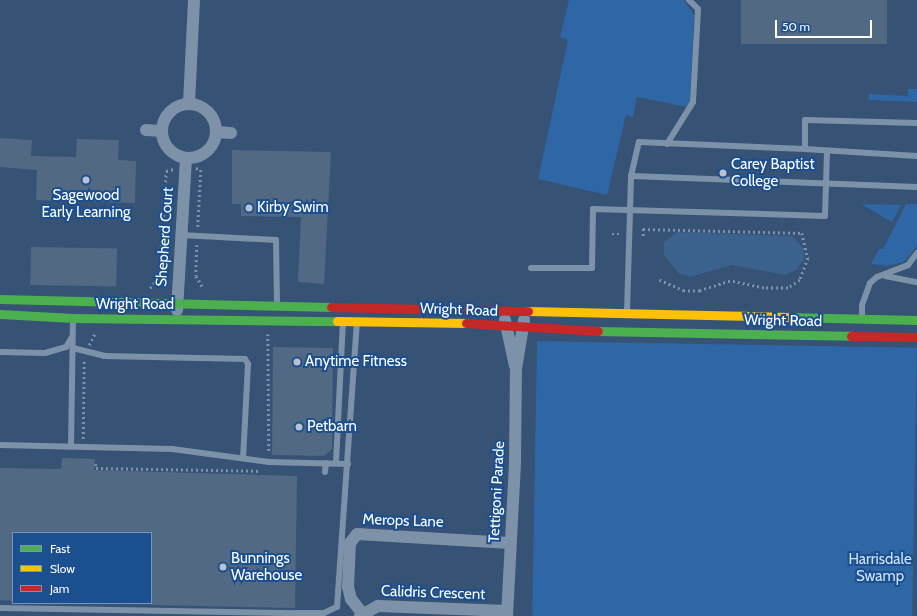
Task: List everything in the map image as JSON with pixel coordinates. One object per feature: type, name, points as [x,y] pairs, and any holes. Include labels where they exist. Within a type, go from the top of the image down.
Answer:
[{"type":"street","points":[[188,103],[194,0]]},
{"type":"street","points":[[188,103],[208,112],[216,123],[216,132],[210,149],[203,154],[185,162],[170,150],[162,131],[166,116],[172,110],[188,103]]},
{"type":"street","points":[[146,130],[162,131]]},
{"type":"street","points":[[216,132],[231,133]]},
{"type":"street","name":"Shepherd Court","points":[[177,319],[185,162]]},
{"type":"street","name":"Wright Road","points":[[0,299],[74,302],[277,304],[627,314],[917,320]]},
{"type":"street","name":"Tettigoni Parade","points":[[505,310],[505,325],[516,369]]},
{"type":"street","name":"Tettigoni Parade","points":[[507,614],[516,369],[524,326],[523,311]]},
{"type":"street","name":"Wright Road","points":[[0,314],[73,318],[357,320],[505,325],[627,332],[917,338]]},
{"type":"street","points":[[627,314],[627,332]]},
{"type":"street","points":[[869,337],[873,318]]},
{"type":"street","name":"Merops Lane","points":[[361,615],[351,599],[348,587],[350,543],[357,534],[510,543]]},
{"type":"street","name":"Calidris Crescent","points":[[361,615],[378,606],[507,614]]},
{"type":"lane","points":[[667,144],[694,102],[698,9],[689,0]]},
{"type":"lane","points":[[805,149],[804,120],[917,123]]},
{"type":"lane","points":[[627,314],[631,176],[639,142],[805,149],[917,156]]},
{"type":"lane","points":[[531,268],[589,271],[594,266],[594,209],[825,216],[826,151]]},
{"type":"lane","points":[[631,176],[917,186]]},
{"type":"lane","points":[[181,236],[276,240],[277,304]]},
{"type":"lane","points":[[862,318],[862,305],[870,283],[908,265],[917,253]]},
{"type":"lane","points":[[883,276],[917,282]]},
{"type":"lane","points":[[71,446],[74,302]]},
{"type":"lane","points":[[336,463],[343,306]]},
{"type":"lane","points":[[0,608],[324,613],[337,607],[348,464],[357,306]]},
{"type":"lane","points":[[0,352],[45,353],[66,347],[73,336]]},
{"type":"lane","points":[[73,348],[104,356],[245,359],[248,364],[243,458]]},
{"type":"lane","points":[[0,445],[172,449],[243,458],[348,464]]},
{"type":"lane","points":[[325,472],[326,463]]},
{"type":"path","points":[[149,289],[159,277],[166,171],[185,162],[201,170],[196,276],[205,290],[212,293]]},
{"type":"path","points":[[643,236],[643,229],[802,234],[808,258],[800,280],[788,288],[764,288],[730,281],[700,291],[684,291],[659,280]]},
{"type":"path","points":[[612,234],[620,234]]},
{"type":"path","points":[[268,327],[269,455]]},
{"type":"path","points":[[89,345],[96,330]]},
{"type":"path","points":[[83,439],[86,356]]},
{"type":"path","points":[[96,458],[96,468],[269,472]]},
{"type":"green space","points":[[569,0],[684,0],[694,15],[690,101],[687,107],[637,97],[633,117],[626,115],[607,195],[538,179],[568,40],[560,37]]},
{"type":"green space","points":[[908,89],[917,89],[917,102],[869,100],[869,94],[908,96]]},
{"type":"green space","points":[[861,204],[901,205],[892,222]]},
{"type":"green space","points":[[906,204],[917,204],[917,246],[904,262],[887,266],[871,264],[879,249],[883,249]]},
{"type":"green space","name":"Harrisdale Swamp","points":[[537,341],[917,348],[912,616],[532,616]]},
{"type":"shaded area","points":[[677,232],[792,236],[804,249],[804,260],[796,270],[784,275],[732,265],[690,277],[678,273],[664,255],[664,242]]},
{"type":"building","points":[[741,0],[887,0],[887,44],[741,44]]},
{"type":"building","name":"Sagewood Early Learning","points":[[0,138],[32,140],[31,156],[76,157],[77,139],[119,140],[118,160],[136,161],[135,203],[36,200],[37,170],[0,167]]},
{"type":"building","points":[[232,150],[331,152],[324,284],[298,282],[301,217],[241,216],[241,204],[232,204]]},
{"type":"building","points":[[31,247],[117,249],[116,286],[30,285]]},
{"type":"building","points":[[273,347],[333,348],[332,449],[324,456],[272,455]]},
{"type":"building","name":"Bunnings Warehouse","points":[[62,458],[95,459],[94,470],[297,476],[295,608],[151,605],[152,532],[12,532],[12,601],[0,600],[0,468],[61,469]]},
{"type":"traffic: fast","points":[[0,299],[331,307]]},
{"type":"traffic: fast","points":[[0,314],[73,318],[337,321]]},
{"type":"traffic: fast","points":[[788,317],[917,320]]},
{"type":"traffic: fast","points":[[598,331],[851,336]]},
{"type":"traffic: slow","points":[[528,311],[788,317]]},
{"type":"traffic: slow","points":[[337,321],[466,323]]},
{"type":"traffic: jam","points":[[331,307],[528,311]]},
{"type":"traffic: jam","points":[[466,323],[598,331]]},
{"type":"traffic: jam","points":[[851,336],[917,337]]},
{"type":"place","name":"Carey Baptist College","points":[[723,173]]},
{"type":"place","name":"Sagewood Early Learning","points":[[86,180]]},
{"type":"place","name":"Kirby Swim","points":[[249,208]]},
{"type":"place","name":"Anytime Fitness","points":[[297,362]]},
{"type":"place","name":"Petbarn","points":[[299,427]]},
{"type":"place","name":"Bunnings Warehouse","points":[[223,567]]}]
